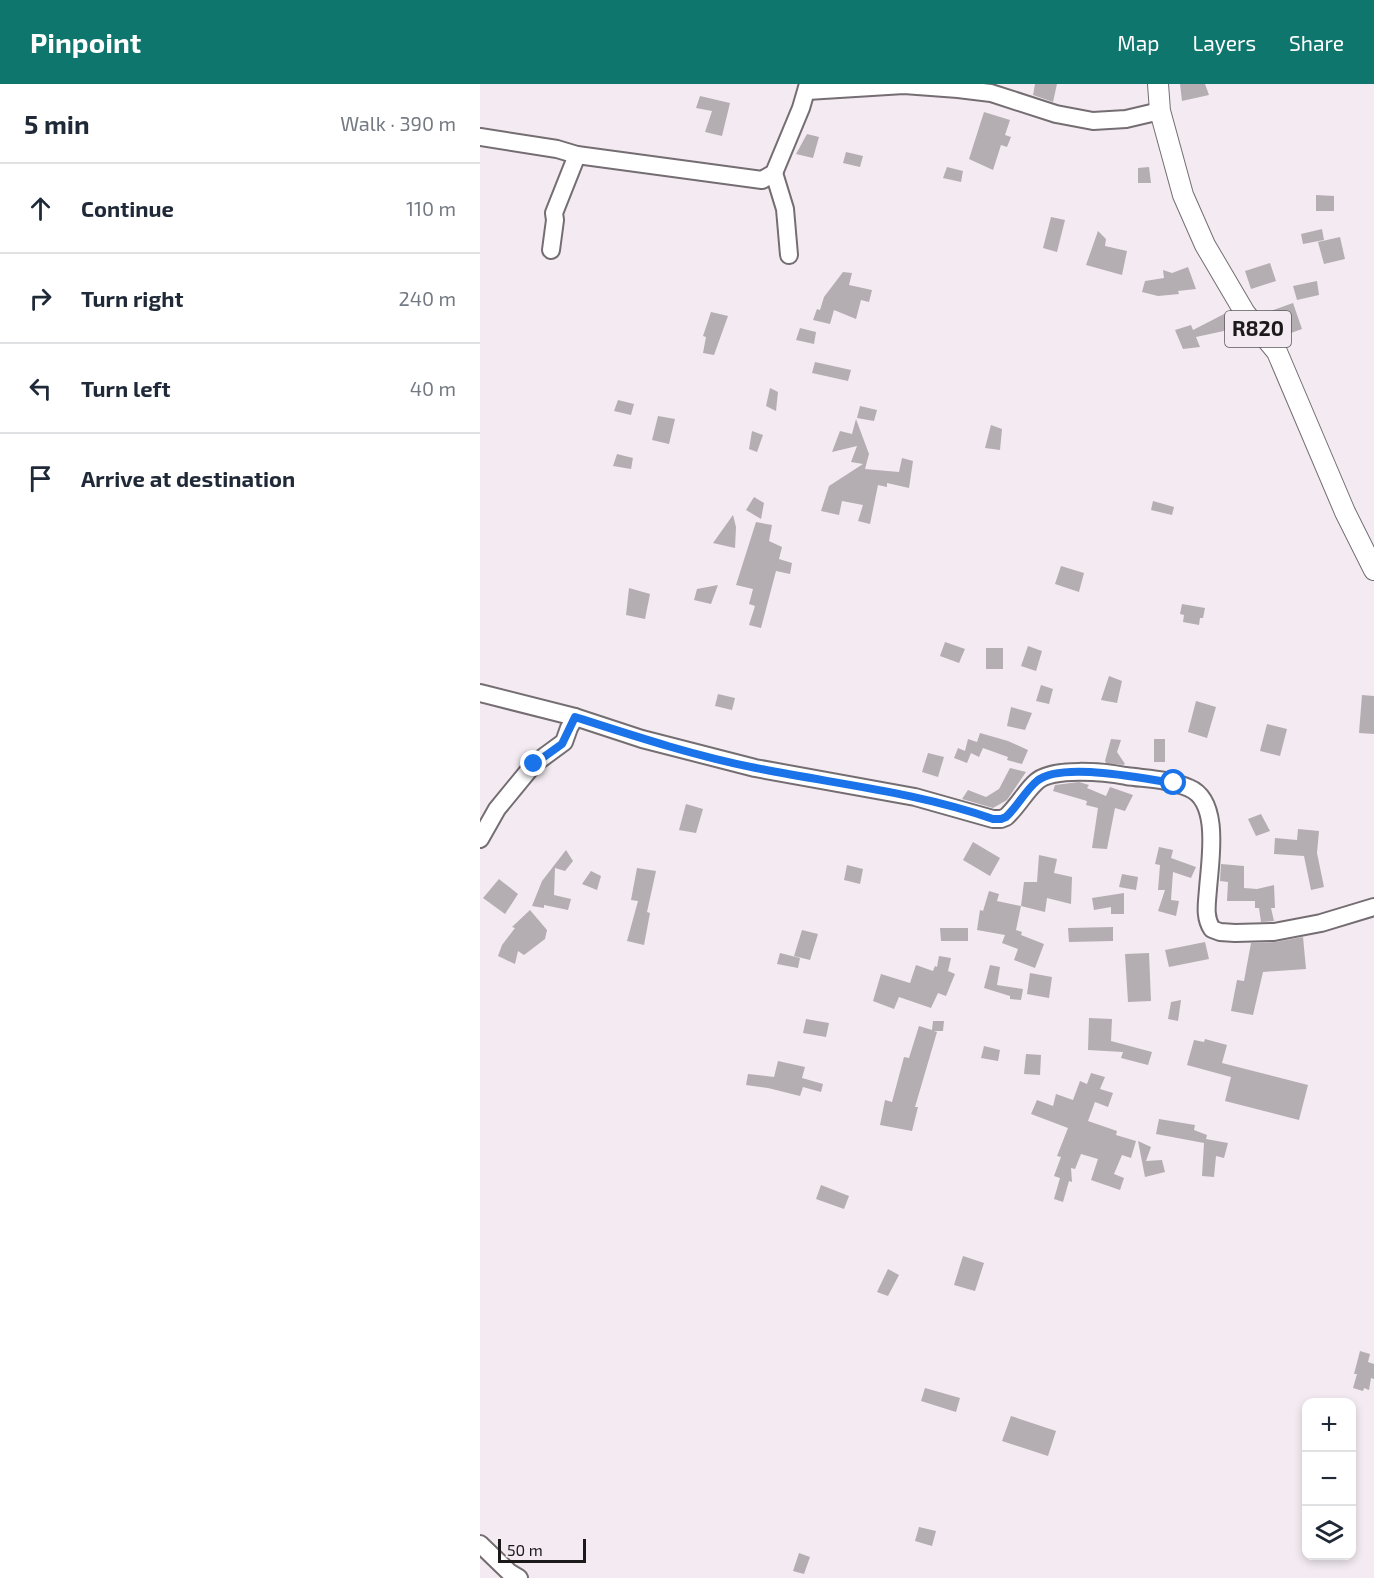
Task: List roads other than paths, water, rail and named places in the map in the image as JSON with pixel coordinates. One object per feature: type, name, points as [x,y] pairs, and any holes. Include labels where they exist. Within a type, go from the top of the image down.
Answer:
[{"type":"main road","name":"R820","points":[[1158,84],[1160,111],[1184,195],[1205,245],[1245,313],[1277,351],[1345,512],[1374,570]]},
{"type":"street","points":[[789,255],[785,210],[774,173],[807,88],[904,86],[958,89],[990,93],[1056,114],[1093,121],[1126,119],[1160,111]]},
{"type":"street","points":[[480,137],[557,149],[577,155],[745,179],[762,180],[774,173]]},
{"type":"street","points":[[551,250],[554,213],[577,155]]},
{"type":"street","points":[[480,693],[575,717],[642,739],[755,768],[915,797],[993,819],[1006,817],[1037,780],[1051,775],[1096,772],[1174,783],[1192,788],[1205,799],[1210,813],[1207,915],[1212,929],[1235,933],[1274,932],[1330,921],[1374,907]]},
{"type":"street","points":[[480,839],[497,809],[520,779],[534,764],[564,742],[575,717]]},
{"type":"street","points":[[480,1544],[509,1572],[519,1578]]}]
